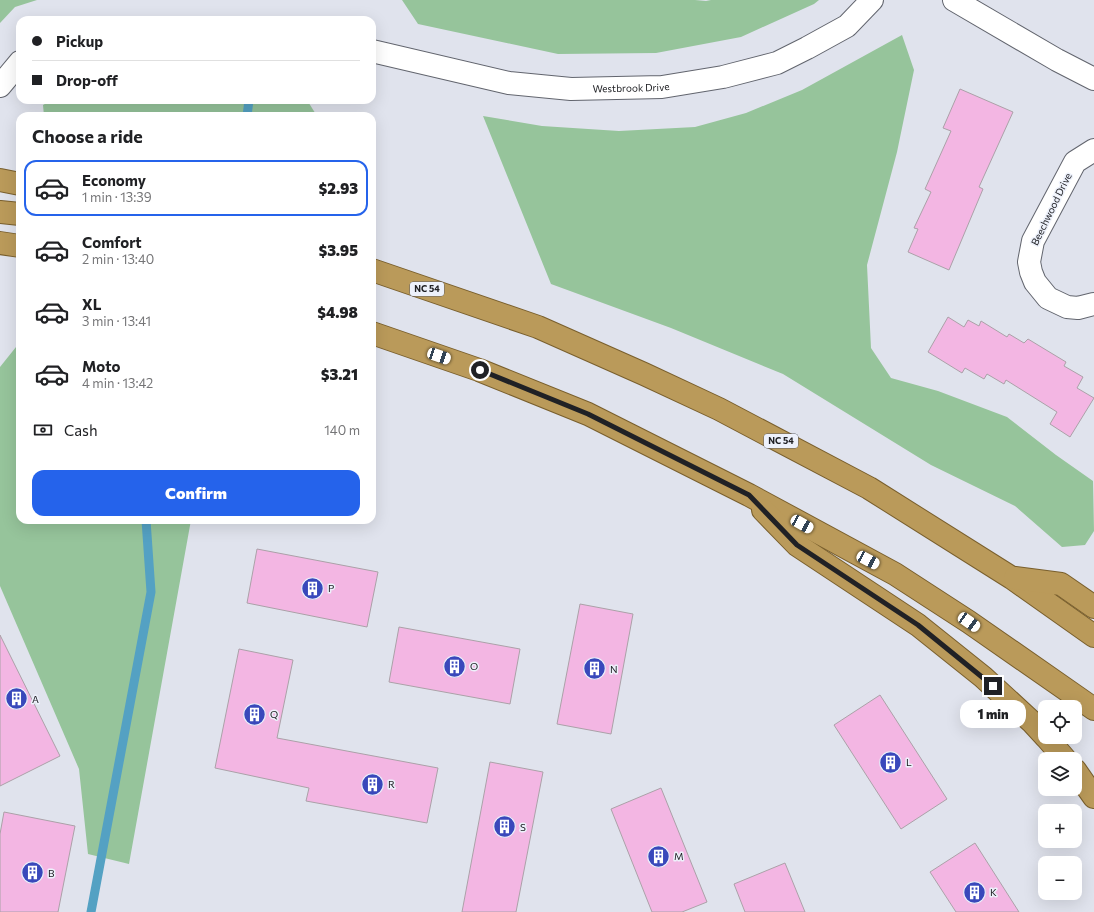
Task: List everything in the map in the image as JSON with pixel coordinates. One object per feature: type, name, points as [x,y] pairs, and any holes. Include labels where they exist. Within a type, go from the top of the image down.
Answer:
[{"type":"highway","points":[[0,180],[16,183]]},
{"type":"highway","points":[[0,212],[16,214]]},
{"type":"highway","points":[[0,243],[16,245]]},
{"type":"highway","name":"NC 54","points":[[376,271],[538,327],[719,409],[869,488],[1012,578],[1094,636]]},
{"type":"highway","points":[[376,334],[480,370],[588,414],[749,495],[895,574],[969,622],[1094,709]]},
{"type":"highway","points":[[749,495],[797,545],[918,625],[983,677],[1038,729]]},
{"type":"highway","points":[[1012,578],[1061,584],[1094,607]]},
{"type":"highway","points":[[1051,744],[1059,752]]},
{"type":"highway","points":[[1082,780],[1094,797]]},
{"type":"street","name":"Westbrook Drive","points":[[376,52],[509,83],[571,89],[662,87],[723,77],[777,63],[847,26],[872,0]]},
{"type":"street","points":[[954,0],[1094,79]]},
{"type":"street","points":[[0,86],[16,67]]},
{"type":"street","name":"Beechwood Drive","points":[[1094,150],[1074,162],[1033,241],[1029,262],[1035,282],[1048,298],[1067,307],[1078,308],[1094,304]]},
{"type":"green space","points":[[0,0],[37,0],[15,7],[0,23]]},
{"type":"green space","points":[[402,0],[819,0],[814,4],[741,37],[656,53],[558,54],[418,24]]},
{"type":"green space","points":[[902,35],[914,70],[897,152],[867,265],[871,348],[891,378],[938,391],[1007,417],[1056,455],[1093,481],[1094,531],[1085,545],[1062,547],[1015,506],[931,465],[783,374],[671,328],[551,284],[483,116],[542,126],[619,131],[695,127],[746,113],[802,90]]},
{"type":"green space","points":[[310,104],[314,112],[44,112],[43,105]]},
{"type":"green space","points":[[16,347],[16,524],[190,524],[129,864],[88,854],[79,769],[0,586],[0,367]]},
{"type":"building","points":[[960,89],[1013,112],[979,187],[983,189],[949,270],[908,252],[918,229],[914,228],[931,192],[925,189],[951,131],[943,128]]},
{"type":"building","points":[[948,317],[964,327],[968,320],[979,326],[981,321],[1007,337],[1009,334],[1024,343],[1028,339],[1066,362],[1064,366],[1083,377],[1077,388],[1094,398],[1070,437],[1050,424],[1057,412],[1006,380],[1004,384],[987,374],[984,379],[965,368],[962,373],[928,352]]},
{"type":"building","name":"P","points":[[257,549],[378,572],[367,627],[247,603]]},
{"type":"building","name":"N","points":[[580,604],[633,614],[611,734],[557,724]]},
{"type":"building","name":"O","points":[[399,627],[520,649],[510,704],[389,682]]},
{"type":"building","name":"A","points":[[0,635],[60,756],[0,786]]},
{"type":"building","points":[[239,649],[293,660],[277,738],[438,768],[427,823],[306,801],[309,788],[215,768]]},
{"type":"building","name":"L","points":[[880,695],[947,799],[901,829],[834,725]]},
{"type":"building","name":"S","points":[[490,762],[543,772],[516,912],[462,912]]},
{"type":"building","name":"M","points":[[661,788],[707,902],[682,912],[652,912],[611,809]]},
{"type":"building","name":"B","points":[[4,812],[75,826],[58,912],[0,912],[0,834]]},
{"type":"building","name":"K","points":[[975,843],[1019,912],[956,912],[930,872]]},
{"type":"building","points":[[785,863],[805,912],[745,912],[734,884]]},
{"type":"waterway","points":[[248,104],[248,112]]},
{"type":"waterway","points":[[91,912],[151,592],[146,524]]},
{"type":"place","name":"P","points":[[312,588]]},
{"type":"place","name":"O","points":[[454,666]]},
{"type":"place","name":"N","points":[[595,669]]},
{"type":"place","name":"A","points":[[16,699]]},
{"type":"place","name":"Q","points":[[254,714]]},
{"type":"place","name":"L","points":[[891,762]]},
{"type":"place","name":"R","points":[[372,784]]},
{"type":"place","name":"S","points":[[505,827]]},
{"type":"place","name":"M","points":[[659,856]]},
{"type":"place","name":"B","points":[[33,873]]},
{"type":"place","name":"K","points":[[974,892]]},
{"type":"route","points":[[480,370],[588,414],[749,495],[797,545],[918,625],[993,686]]}]
